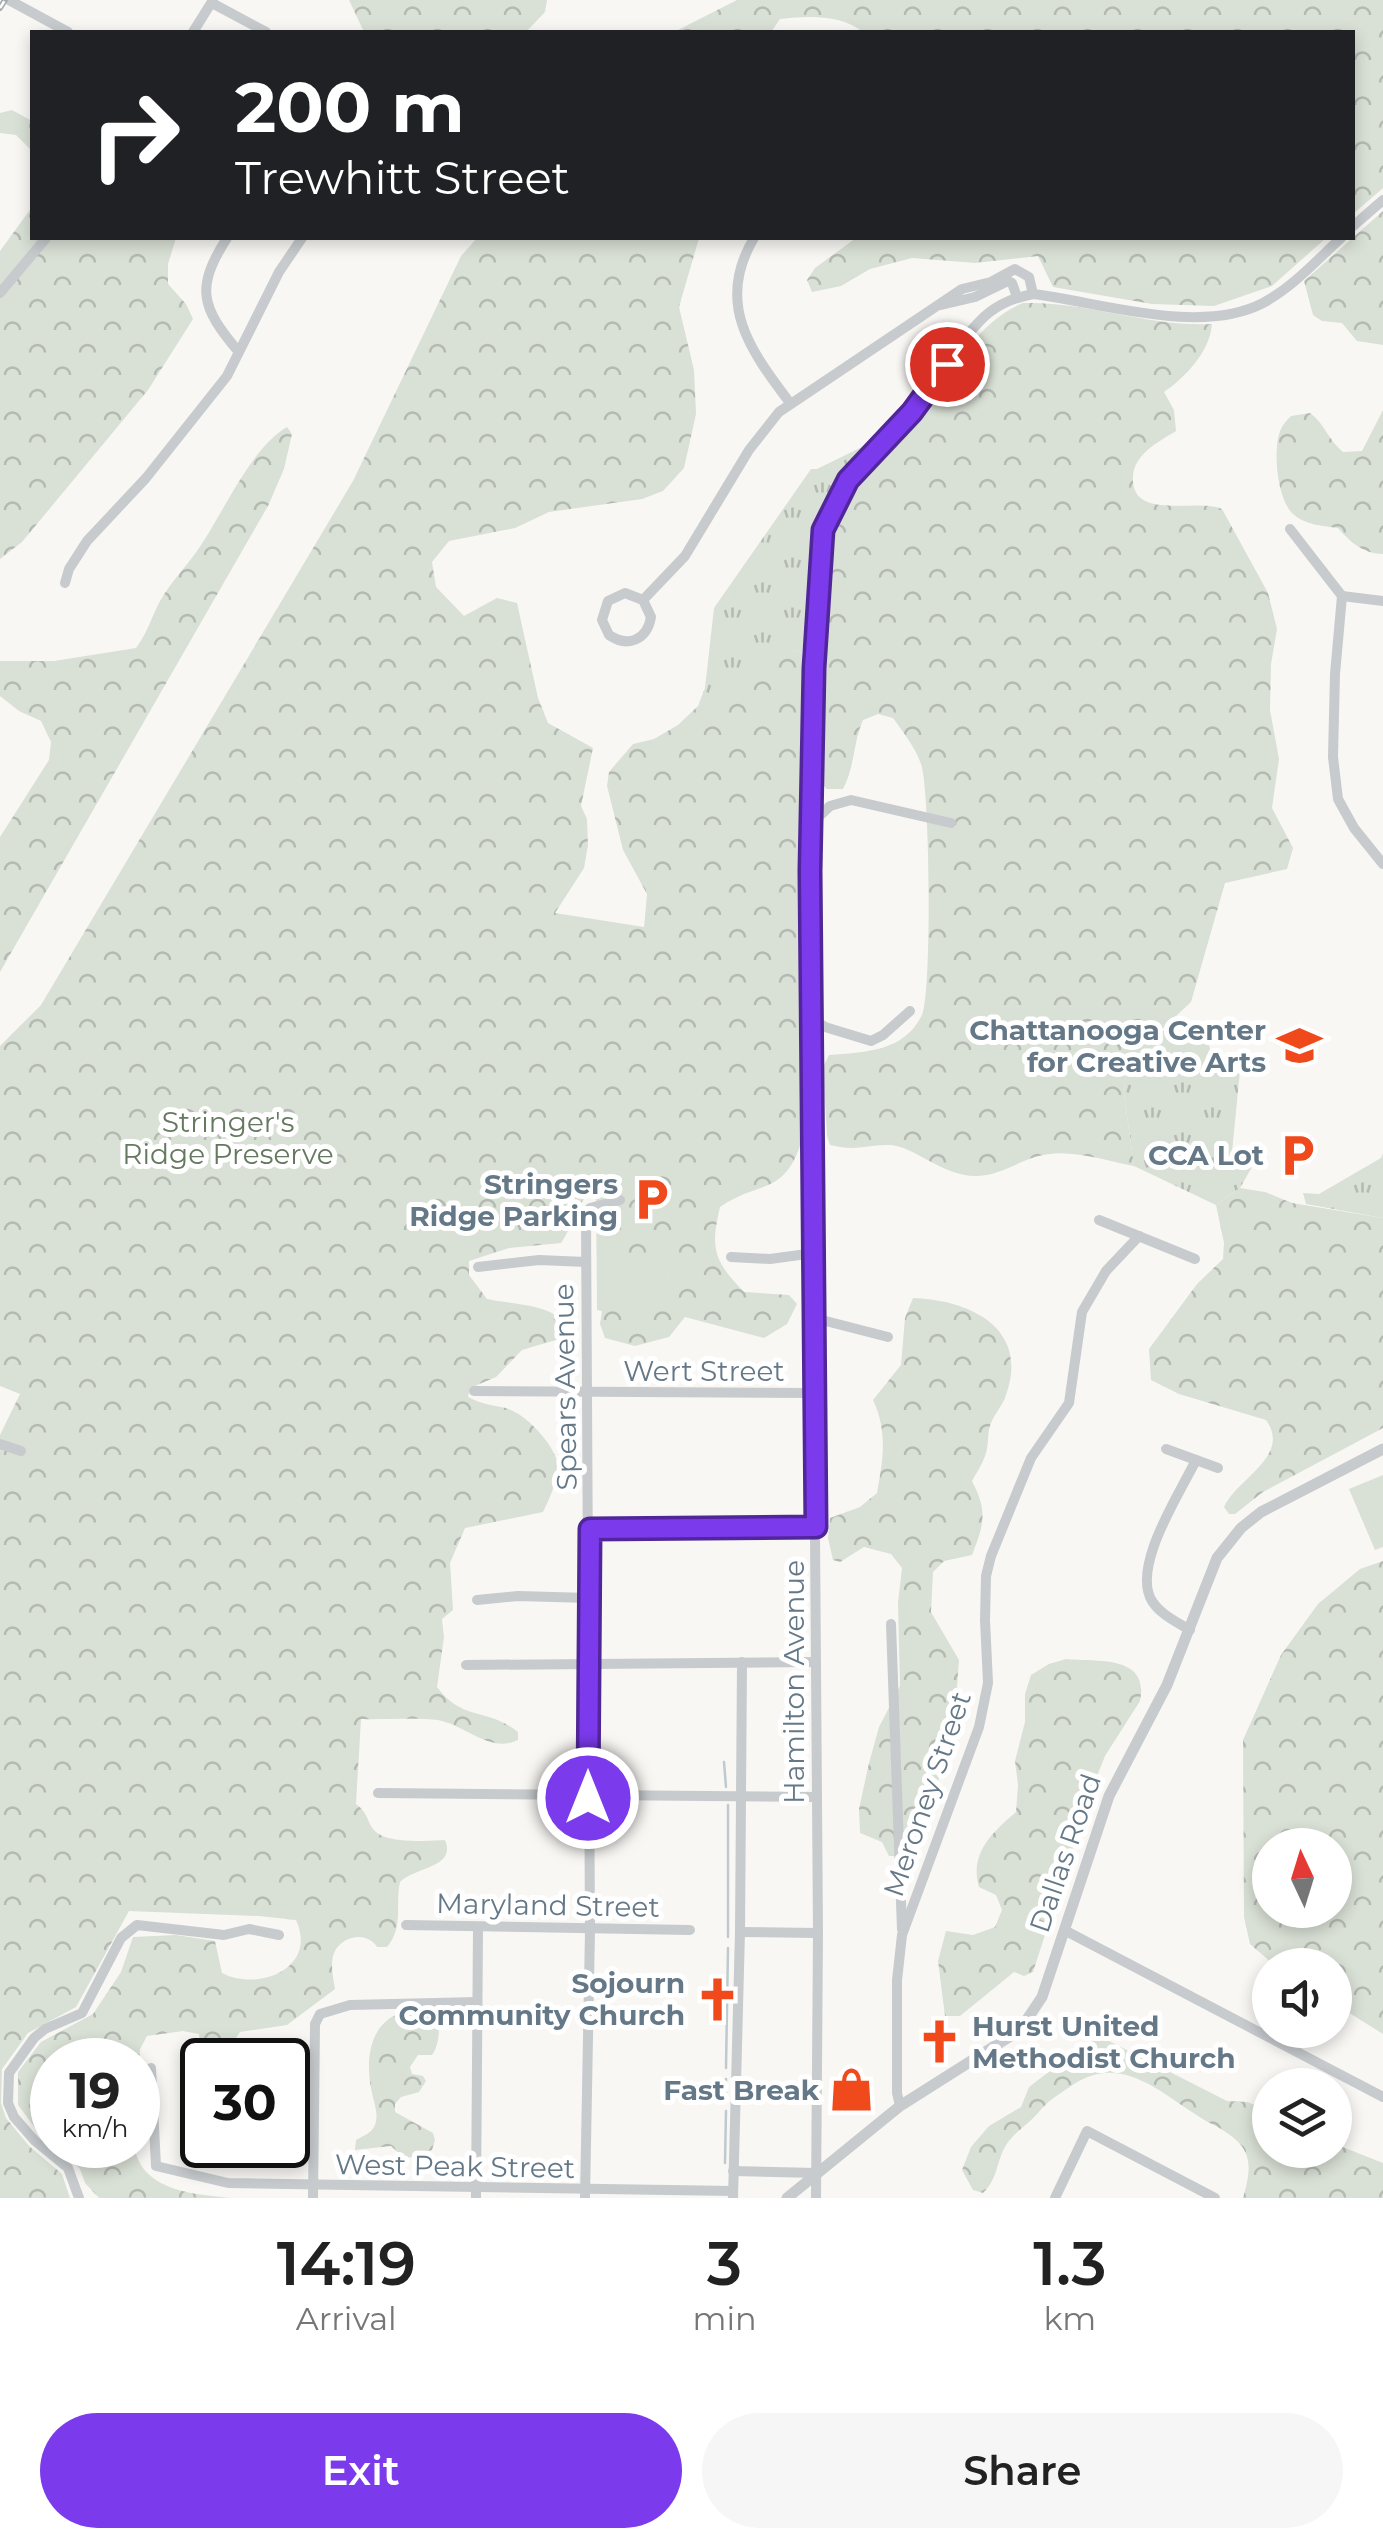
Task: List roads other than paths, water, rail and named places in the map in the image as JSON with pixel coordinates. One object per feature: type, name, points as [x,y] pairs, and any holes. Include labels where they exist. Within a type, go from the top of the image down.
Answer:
[{"type":"street","points":[[9,0],[64,30]]},
{"type":"street","points":[[194,30],[213,2],[262,30]]},
{"type":"street","points":[[1355,224],[1383,200]]},
{"type":"street","points":[[0,293],[44,240]]},
{"type":"street","points":[[226,240],[206,276],[205,300],[222,333],[238,351]]},
{"type":"street","points":[[65,583],[87,541],[146,478],[227,376],[301,240]]},
{"type":"street","points":[[753,240],[738,276],[740,320],[752,353],[790,403]]},
{"type":"street","points":[[989,286],[1020,269],[1029,277],[1033,294],[1184,317],[1238,311],[1262,304],[1288,286],[1339,240]]},
{"type":"street","points":[[643,600],[680,564],[758,438],[790,403],[956,298],[1008,282],[1014,286],[1017,297]]},
{"type":"street","name":"Hamilton Avenue","points":[[816,2198],[812,822],[814,668],[823,530],[848,480],[912,412],[970,332],[987,314],[1017,297],[1033,294]]},
{"type":"street","points":[[1290,529],[1342,596],[1333,757],[1338,799],[1354,828],[1383,864]]},
{"type":"street","points":[[628,593],[643,600],[650,620],[643,636],[623,642],[609,635],[602,618],[610,599],[628,593]]},
{"type":"street","points":[[1342,596],[1383,602]]},
{"type":"street","points":[[812,822],[830,806],[852,800],[952,823]]},
{"type":"street","points":[[813,1019],[825,1027],[871,1041],[883,1036],[910,1010]]},
{"type":"street","name":"Spears Avenue","points":[[584,2194],[590,1930],[586,1217],[590,1208],[620,1200]]},
{"type":"street","points":[[1099,1220],[1195,1259]]},
{"type":"street","name":"Meroney Street","points":[[900,2106],[897,1980],[902,1935],[979,1727],[988,1682],[984,1620],[991,1556],[1031,1458],[1069,1403],[1082,1312],[1106,1271],[1138,1236]]},
{"type":"street","points":[[731,1257],[770,1259],[814,1254]]},
{"type":"street","points":[[478,1267],[502,1262],[586,1262]]},
{"type":"street","points":[[814,1318],[888,1336]]},
{"type":"street","name":"Wert Street","points":[[474,1391],[814,1393]]},
{"type":"street","points":[[0,1444],[20,1450]]},
{"type":"street","points":[[1166,1449],[1218,1468]]},
{"type":"street","name":"Dallas Road","points":[[788,2198],[900,2106],[1020,2030],[1042,1997],[1109,1796],[1168,1685],[1217,1558],[1241,1528],[1261,1512],[1383,1449]]},
{"type":"street","points":[[1190,1630],[1154,1604],[1146,1578],[1150,1555],[1196,1460]]},
{"type":"street","points":[[590,1529],[816,1527]]},
{"type":"street","points":[[477,1600],[518,1596],[589,1598]]},
{"type":"street","points":[[891,1624],[902,1935]]},
{"type":"street","points":[[733,2194],[742,1662]]},
{"type":"street","points":[[466,1665],[816,1662]]},
{"type":"street","points":[[378,1794],[816,1798]]},
{"type":"street","points":[[79,2198],[68,2168],[35,2142],[14,2117],[8,2103],[9,2073],[44,2029],[82,2014],[128,1929],[146,1925],[224,1935],[249,1929],[279,1935]]},
{"type":"street","name":"Maryland Street","points":[[406,1925],[690,1930]]},
{"type":"street","points":[[476,2193],[478,1928]]},
{"type":"street","points":[[1066,1931],[1383,2097]]},
{"type":"street","points":[[740,1932],[818,1933]]},
{"type":"street","points":[[313,2192],[315,2024],[320,2014],[350,2005],[477,2002]]},
{"type":"street","points":[[1055,2198],[1087,2130],[1214,2198]]},
{"type":"street","name":"West Peak Street","points":[[160,2167],[228,2183],[313,2192],[733,2194]]},
{"type":"street","points":[[733,2171],[817,2173]]},
{"type":"waterway","points":[[724,1762],[726,1787]]},
{"type":"waterway","points":[[728,1805],[728,1937]]},
{"type":"waterway","points":[[726,2068],[728,1948]]},
{"type":"waterway","points":[[726,2079],[726,2100]]},
{"type":"waterway","points":[[725,2163],[726,2111]]},
{"type":"railway","points":[[0,8],[5,0]]},
{"type":"place","name":"Chattanooga Center for Creative Arts","points":[[1299,1046]]},
{"type":"place","name":"CCA Lot","points":[[1297,1155]]},
{"type":"place","name":"Stringers Ridge Parking","points":[[651,1200]]},
{"type":"place","name":"Sojourn Community Church","points":[[718,1999]]},
{"type":"place","name":"Hurst United Methodist Church","points":[[939,2042]]},
{"type":"place","name":"Fast Break","points":[[852,2090]]},
{"type":"park label","name":"Stringer's Ridge Preserve","points":[[228,1138]]}]
